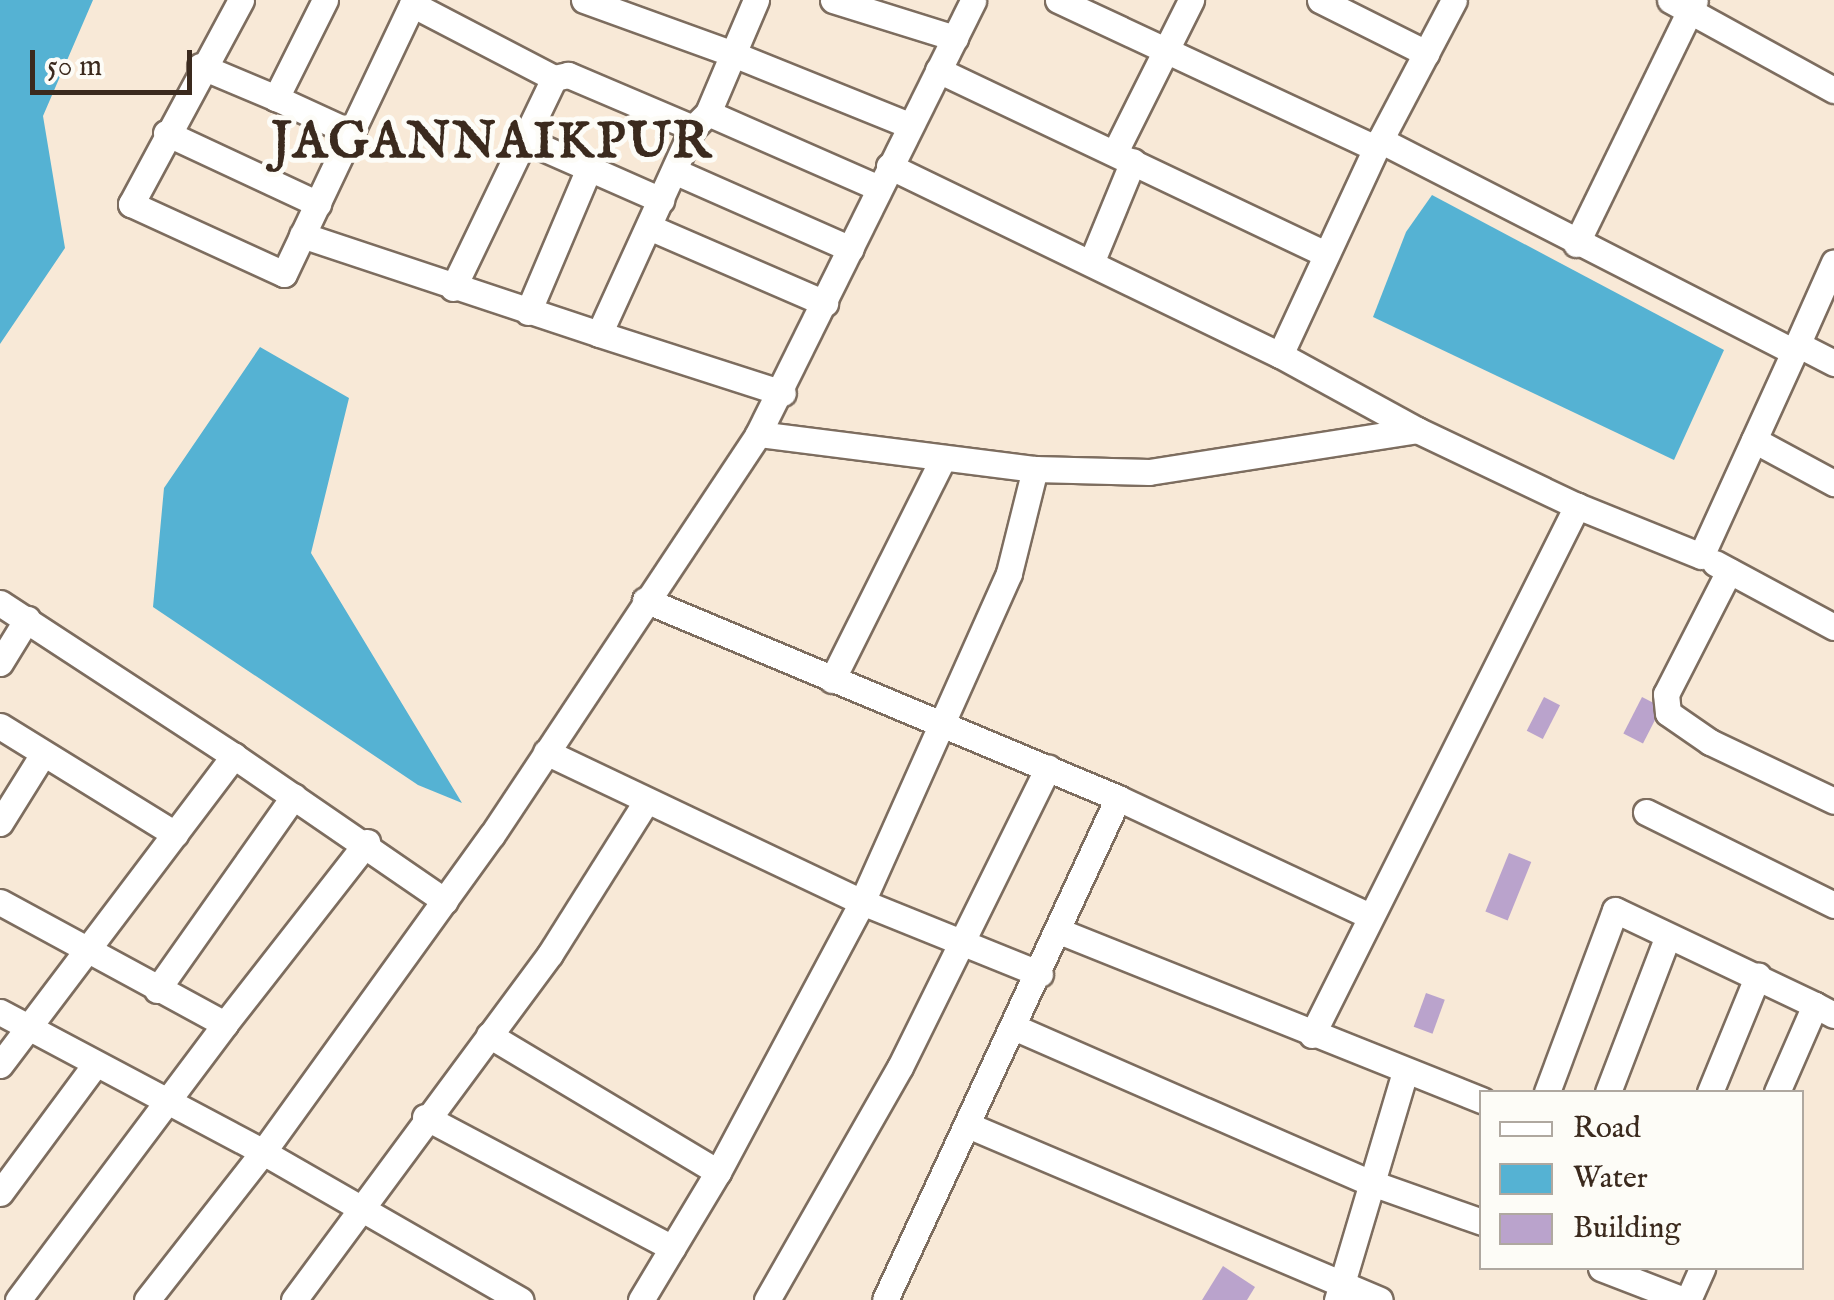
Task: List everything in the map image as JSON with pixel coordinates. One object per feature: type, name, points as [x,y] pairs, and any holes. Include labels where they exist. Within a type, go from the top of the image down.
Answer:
[{"type":"street","points":[[241,0],[212,59],[200,66],[130,204],[284,274],[413,2],[554,78],[568,74],[700,121],[884,177],[1091,263],[1280,355],[1417,430],[1577,506],[1700,556],[1834,627]]},
{"type":"street","points":[[276,98],[325,0]]},
{"type":"street","points":[[584,0],[909,124]]},
{"type":"street","points":[[599,334],[756,0]]},
{"type":"street","points":[[833,0],[955,38]]},
{"type":"street","points":[[147,1300],[263,1152],[445,900],[758,434],[783,393],[909,124],[973,0]]},
{"type":"street","points":[[1058,0],[1378,144],[1576,244],[1834,363]]},
{"type":"street","points":[[1091,263],[1124,157],[1191,0]]},
{"type":"street","points":[[1320,0],[1426,54]]},
{"type":"street","points":[[1280,355],[1378,144],[1454,0]]},
{"type":"street","points":[[1576,244],[1685,4],[1834,90]]},
{"type":"street","points":[[200,66],[352,133]]},
{"type":"street","points":[[938,70],[1326,254]]},
{"type":"street","points":[[453,288],[554,78]]},
{"type":"street","points":[[166,133],[318,204]]},
{"type":"street","points":[[525,140],[661,200]]},
{"type":"street","points":[[528,312],[589,168]]},
{"type":"street","points":[[674,171],[850,249]]},
{"type":"street","points":[[648,227],[825,303]]},
{"type":"street","points":[[302,236],[783,393]]},
{"type":"street","points":[[1700,556],[1834,262]]},
{"type":"street","points":[[758,434],[1035,469],[1149,472],[1417,430]]},
{"type":"street","points":[[1754,440],[1834,483]]},
{"type":"street","points":[[832,680],[943,458]]},
{"type":"street","points":[[641,1300],[718,1172],[862,902],[945,726],[1009,573],[1035,469]]},
{"type":"street","points":[[1312,1035],[1577,506]]},
{"type":"street","points":[[1729,571],[1666,694],[1668,713],[1710,742],[1834,801]]},
{"type":"street","points":[[645,600],[1118,798],[1370,916]]},
{"type":"street","points":[[0,603],[366,842],[445,900]]},
{"type":"street","points":[[0,663],[27,619]]},
{"type":"street","points":[[0,726],[175,834]]},
{"type":"street","points":[[546,752],[645,803],[862,902],[1040,974]]},
{"type":"street","points":[[0,824],[43,754]]},
{"type":"street","points":[[0,1065],[234,756]]},
{"type":"street","points":[[767,1300],[964,942],[1048,768]]},
{"type":"street","points":[[157,990],[294,796]]},
{"type":"street","points":[[885,1300],[1016,1028],[1118,798]]},
{"type":"street","points":[[294,1300],[357,1208],[550,954],[645,803]]},
{"type":"street","points":[[1646,812],[1834,904]]},
{"type":"street","points":[[18,1300],[366,842]]},
{"type":"street","points":[[0,902],[224,1024]]},
{"type":"street","points":[[1548,1090],[1615,910],[1825,1010],[1778,1090]]},
{"type":"street","points":[[1058,931],[1479,1099]]},
{"type":"street","points":[[1609,1090],[1668,936]]},
{"type":"street","points":[[1711,1090],[1758,975]]},
{"type":"street","points":[[0,1012],[94,1066],[263,1152],[520,1300]]},
{"type":"street","points":[[1016,1028],[1370,1182],[1479,1221]]},
{"type":"street","points":[[489,1035],[718,1172]]},
{"type":"street","points":[[0,1192],[94,1066]]},
{"type":"street","points":[[1341,1292],[1405,1072]]},
{"type":"street","points":[[425,1117],[672,1248]]},
{"type":"street","points":[[970,1126],[1341,1292],[1380,1300]]},
{"type":"street","points":[[1606,1270],[1686,1300],[1701,1270]]},
{"type":"water","points":[[0,0],[93,0],[43,116],[65,248],[0,344]]},
{"type":"water","points":[[1432,195],[1724,350],[1674,460],[1373,317],[1406,232]]},
{"type":"water","points":[[260,347],[349,398],[311,553],[462,803],[418,785],[153,607],[164,488]]},
{"type":"building","points":[[1544,697],[1560,705],[1543,739],[1527,731]]},
{"type":"building","points":[[1642,697],[1662,707],[1643,744],[1623,734]]},
{"type":"building","points":[[1509,853],[1531,862],[1508,920],[1485,911]]},
{"type":"building","points":[[1426,993],[1445,1000],[1432,1034],[1414,1027]]},
{"type":"building","points":[[1223,1266],[1255,1287],[1247,1300],[1202,1300]]},
{"type":"district","name":"JAGANNAIKPUR","points":[[492,144]]}]
